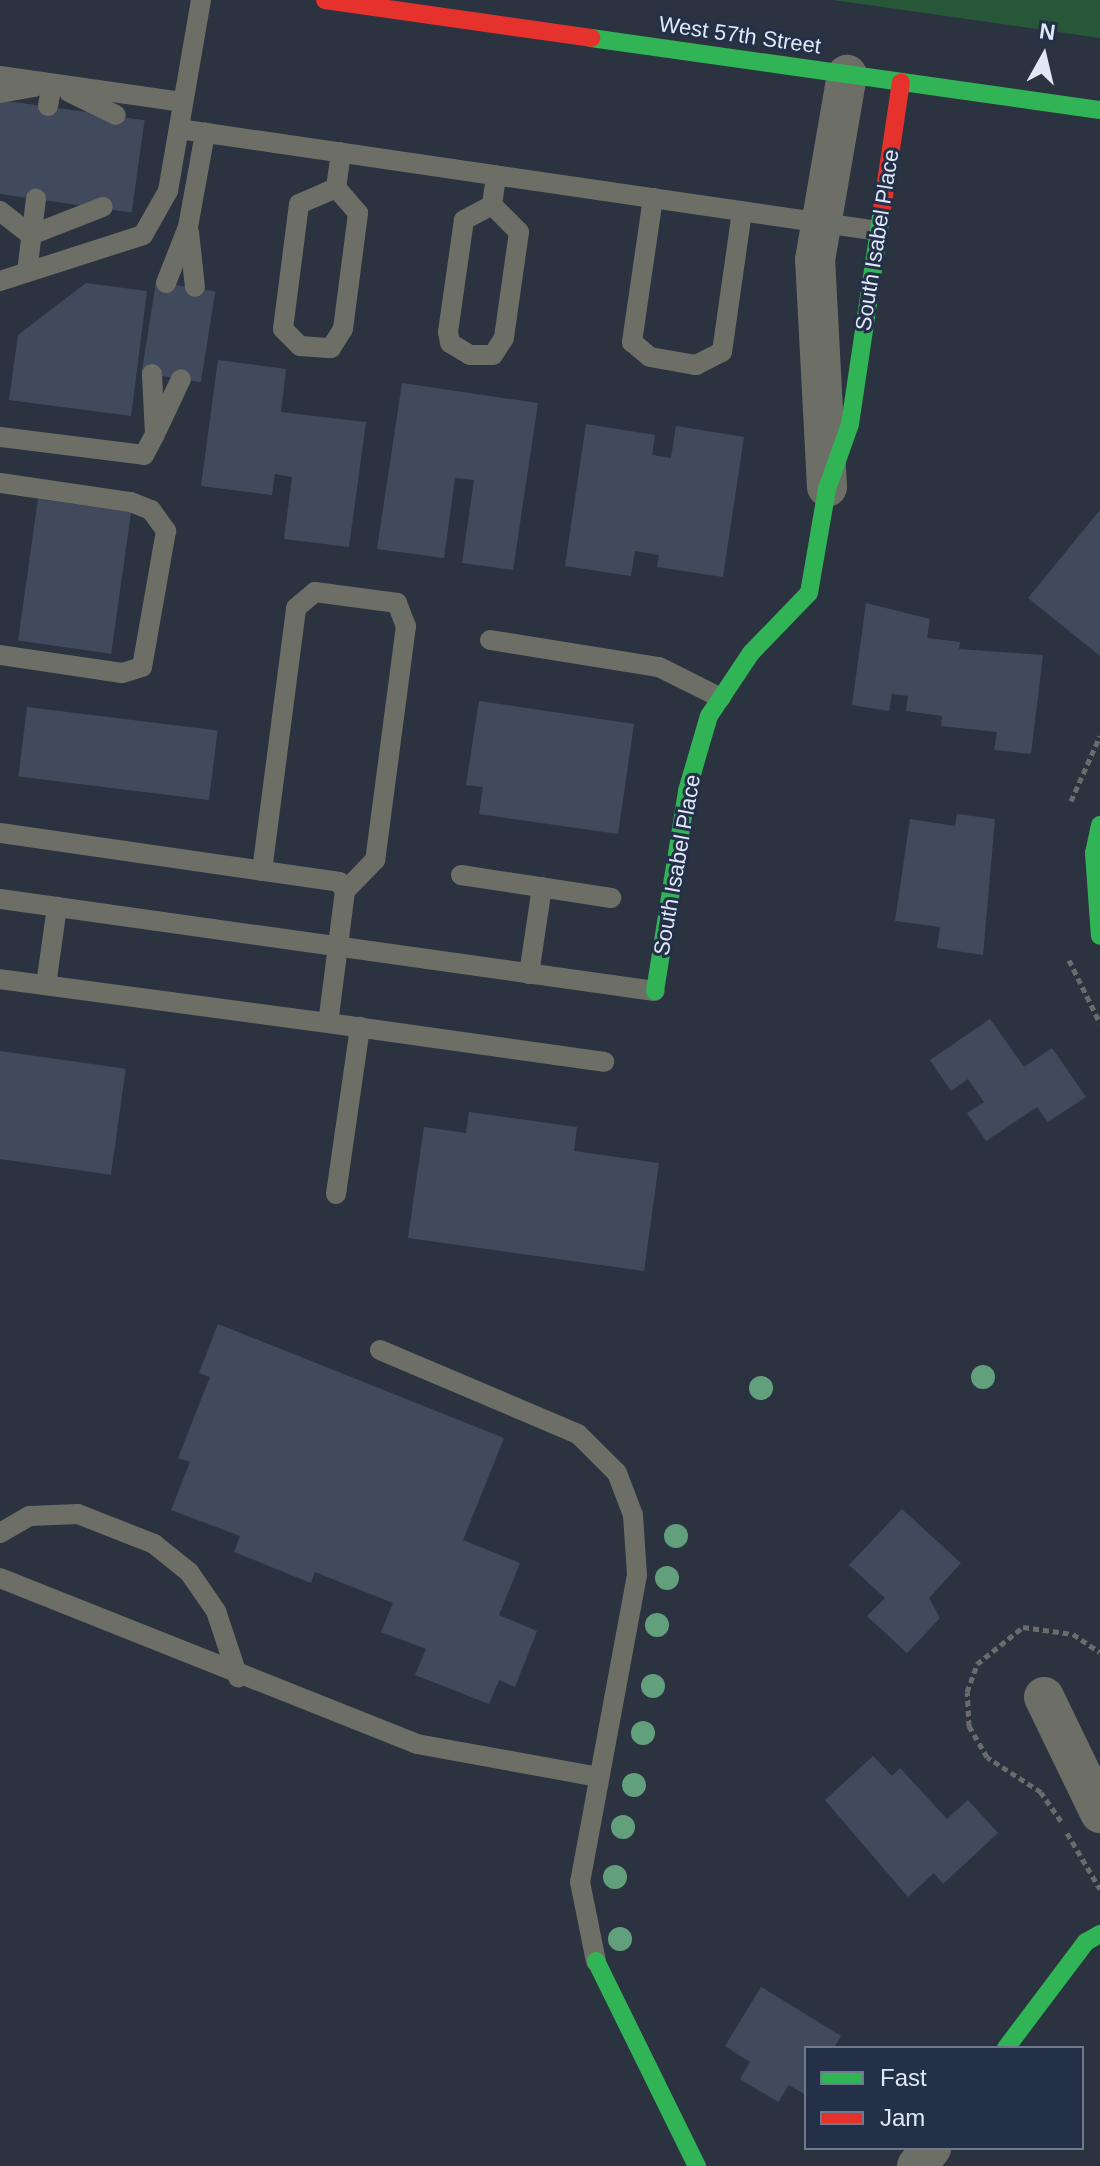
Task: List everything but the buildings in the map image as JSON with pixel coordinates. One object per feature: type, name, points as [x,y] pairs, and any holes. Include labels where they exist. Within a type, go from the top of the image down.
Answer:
[{"type":"street","name":"West 57th Street","points":[[325,0],[1100,110]]},
{"type":"street","name":"South Isabel Place","points":[[827,489],[815,260],[847,75]]},
{"type":"street","name":"South Isabel Place","points":[[655,991],[687,791],[721,698],[751,653],[809,593],[827,489],[850,424],[901,82]]},
{"type":"street","points":[[1100,825],[1094,853],[1100,936]]},
{"type":"street","points":[[1044,1697],[1100,1813]]},
{"type":"street","points":[[1008,2046],[1086,1942],[1100,1934]]},
{"type":"street","points":[[596,1961],[697,2166]]},
{"type":"street","points":[[917,2166],[929,2150]]},
{"type":"lane","points":[[0,281],[143,235],[168,191],[201,0]]},
{"type":"lane","points":[[0,76],[183,102]]},
{"type":"lane","points":[[48,106],[52,84]]},
{"type":"lane","points":[[0,93],[52,84],[116,115]]},
{"type":"lane","points":[[179,129],[878,231]]},
{"type":"lane","points":[[166,283],[188,227],[205,133]]},
{"type":"lane","points":[[336,188],[299,204],[283,329],[300,346],[331,348],[343,329],[358,213],[336,188],[341,152]]},
{"type":"lane","points":[[492,205],[496,175]]},
{"type":"lane","points":[[653,198],[632,342],[650,357],[696,365],[722,352],[742,211]]},
{"type":"lane","points":[[27,272],[36,199]]},
{"type":"lane","points":[[492,205],[519,232],[504,338],[493,355],[470,355],[450,343],[448,332],[464,220],[492,205]]},
{"type":"lane","points":[[31,235],[103,207]]},
{"type":"lane","points":[[0,211],[31,235]]},
{"type":"lane","points":[[188,227],[195,287]]},
{"type":"lane","points":[[152,374],[155,434]]},
{"type":"lane","points":[[0,437],[144,455],[181,379]]},
{"type":"lane","points":[[0,483],[131,502],[151,510],[166,531],[142,667],[122,673],[0,655]]},
{"type":"lane","points":[[262,871],[296,608],[315,592],[397,603],[406,626],[375,860],[345,891],[328,1023]]},
{"type":"lane","points":[[490,640],[659,667],[721,698]]},
{"type":"lane","points":[[0,833],[339,882],[345,891]]},
{"type":"lane","points":[[461,875],[611,898]]},
{"type":"lane","points":[[529,974],[542,887]]},
{"type":"lane","points":[[0,899],[655,991]]},
{"type":"lane","points":[[46,985],[57,907]]},
{"type":"lane","points":[[0,979],[604,1062]]},
{"type":"lane","points":[[336,1194],[360,1027]]},
{"type":"lane","points":[[380,1350],[578,1434],[617,1473],[633,1515],[637,1575],[580,1882],[596,1961]]},
{"type":"lane","points":[[0,1533],[30,1516],[78,1514],[154,1544],[189,1572],[216,1611],[238,1677]]},
{"type":"lane","points":[[0,1578],[238,1677],[417,1744],[599,1777]]},
{"type":"green space","points":[[833,0],[1100,0],[1100,38]]},
{"type":"traffic: fast","points":[[591,38],[1100,110]]},
{"type":"traffic: fast","points":[[655,991],[687,791],[709,716],[751,653],[809,593],[827,489],[850,424],[882,209]]},
{"type":"traffic: fast","points":[[1100,825],[1094,853],[1100,936]]},
{"type":"traffic: fast","points":[[1008,2046],[1086,1942],[1100,1934]]},
{"type":"traffic: fast","points":[[596,1961],[697,2166]]},
{"type":"traffic: jam","points":[[325,0],[591,38]]},
{"type":"traffic: jam","points":[[882,209],[901,82]]}]
